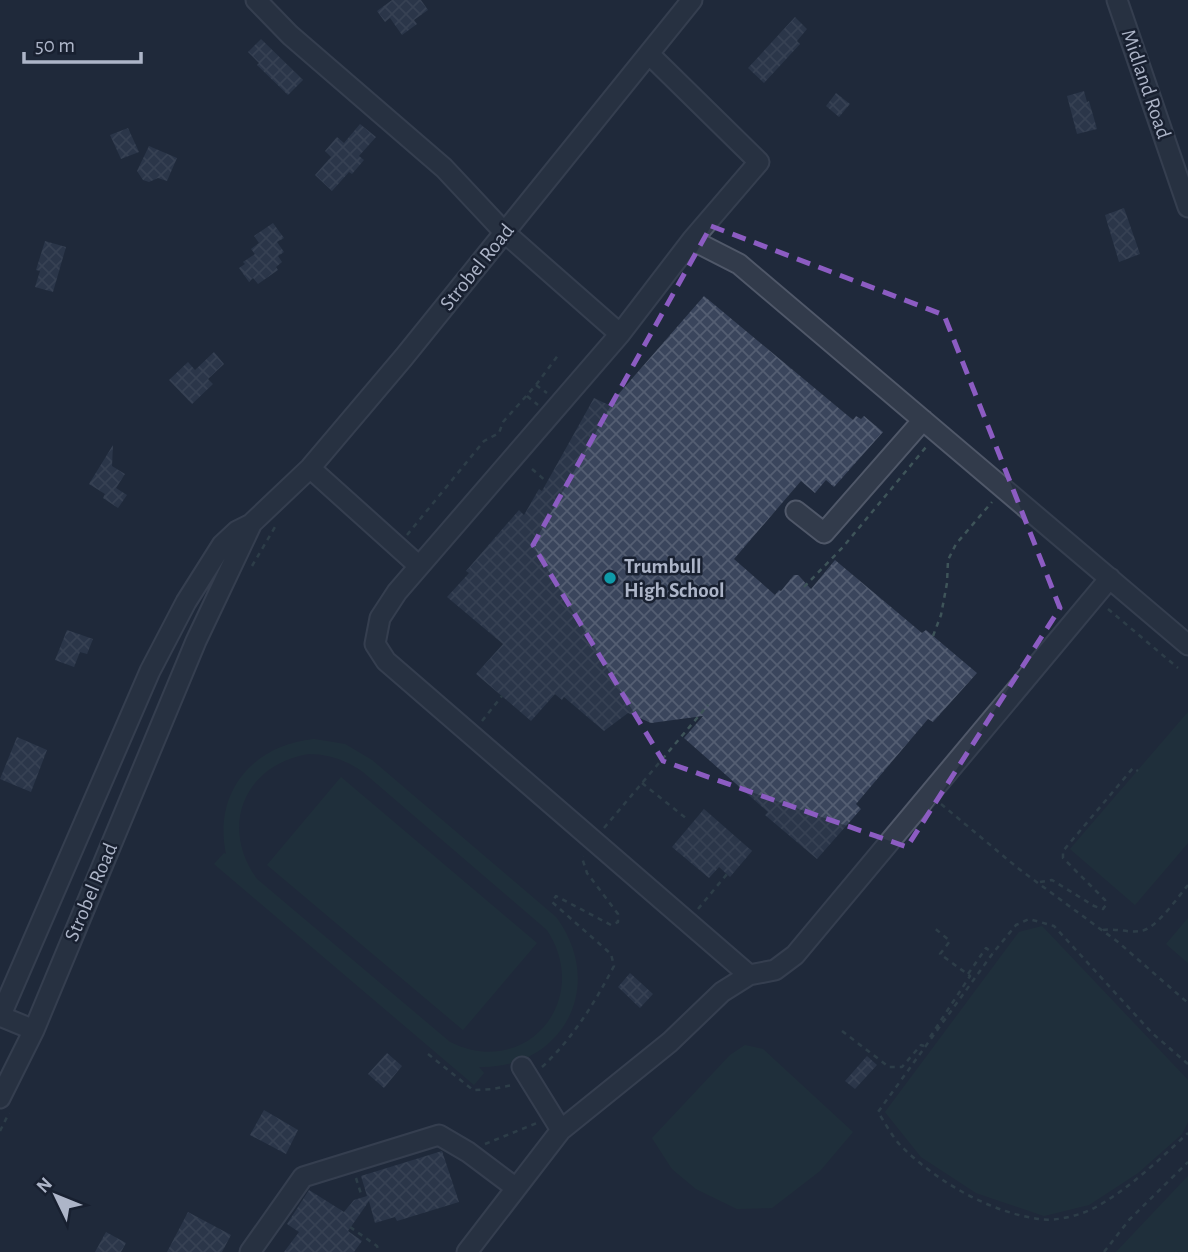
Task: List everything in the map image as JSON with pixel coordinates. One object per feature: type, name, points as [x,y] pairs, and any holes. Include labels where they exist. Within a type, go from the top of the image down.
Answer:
[{"type":"street","points":[[256,0],[290,35],[444,168],[504,232],[620,334]]},
{"type":"street","name":"Strobel Road","points":[[0,1016],[150,671],[186,602],[222,545],[237,531],[251,524],[310,468],[404,357],[692,0]]},
{"type":"street","name":"Midland Road","points":[[1117,0],[1188,207]]},
{"type":"street","points":[[649,54],[759,162],[692,240],[620,334],[397,592],[380,618],[375,644],[386,662],[749,975]]},
{"type":"street","points":[[692,240],[740,264],[920,434],[1110,578],[1188,645]]},
{"type":"street","points":[[796,511],[824,533],[920,434]]},
{"type":"street","points":[[310,468],[419,566]]},
{"type":"street","name":"Strobel Road","points":[[0,1098],[34,1030],[178,683],[251,524]]},
{"type":"street","points":[[467,1252],[561,1130],[670,1042],[722,992],[749,975],[775,970],[795,955],[1110,578]]},
{"type":"street","points":[[150,671],[178,683]]},
{"type":"street","points":[[0,1016],[34,1030]]},
{"type":"street","points":[[525,1073],[561,1130]]},
{"type":"street","points":[[250,1252],[303,1177],[439,1135],[468,1152],[516,1188]]},
{"type":"path","points":[[397,546],[484,441],[499,433],[503,422],[559,354]]},
{"type":"path","points":[[804,587],[843,547],[920,434],[934,450]]},
{"type":"path","points":[[536,463],[531,469],[547,482]]},
{"type":"path","points":[[933,636],[942,615],[948,560],[956,544],[994,500],[1001,505]]},
{"type":"path","points":[[250,571],[280,519]]},
{"type":"path","points":[[1093,597],[1178,668]]},
{"type":"path","points":[[477,727],[502,696]]},
{"type":"path","points":[[428,1054],[473,1090],[494,1089],[523,1082],[525,1073],[574,1034],[614,966],[611,954],[552,902],[556,896],[611,925],[618,922],[618,914],[587,873],[582,858],[708,705]]},
{"type":"path","points":[[1038,883],[1052,880],[1094,906],[1102,909],[1106,905],[1105,900],[1063,858],[1063,851],[1133,768],[1138,771]]},
{"type":"path","points":[[642,783],[687,819]]},
{"type":"path","points":[[929,793],[1188,1003]]},
{"type":"path","points":[[690,908],[695,912],[727,874]]},
{"type":"path","points":[[1101,930],[1116,928],[1141,931],[1152,926],[1188,885]]},
{"type":"path","points":[[1188,1064],[1152,1033],[1054,926],[1029,919],[1016,925],[993,953],[878,1112],[901,1146],[938,1177],[1007,1212],[1041,1220],[1066,1217],[1095,1208],[1147,1171],[1188,1133]]},
{"type":"path","points":[[932,926],[950,942],[940,954],[968,974]]},
{"type":"path","points":[[842,1031],[889,1067],[902,1067],[920,1045],[924,1046],[986,948],[993,953]]},
{"type":"path","points":[[1104,1252],[1129,1220],[1188,1162]]},
{"type":"path","points":[[350,1227],[377,1246],[379,1252]]},
{"type":"highlighted area","points":[[711,226],[944,315],[1060,608],[907,847],[663,761],[533,545]]},
{"type":"green space","points":[[1188,712],[1188,843],[1135,905],[1070,849]]},
{"type":"green space","points":[[314,739],[345,744],[372,760],[556,917],[571,943],[577,969],[576,995],[568,1018],[554,1038],[534,1054],[509,1064],[479,1067],[484,1073],[474,1085],[214,864],[226,854],[226,811],[232,792],[242,776],[256,762],[292,743]],"holes":[[[308,754],[337,758],[363,772],[547,930],[559,956],[562,982],[557,1006],[544,1026],[526,1042],[504,1050],[478,1051],[450,1042],[257,879],[246,859],[240,839],[244,801],[254,785],[268,771],[286,760]]]},
{"type":"green space","points":[[341,777],[537,943],[463,1030],[267,865]]},
{"type":"green space","points":[[1188,918],[1188,963],[1166,944]]},
{"type":"green space","points":[[1042,926],[1188,1080],[1188,1122],[1182,1134],[1138,1173],[1089,1205],[1044,1216],[976,1193],[921,1157],[885,1112],[1019,932]]},
{"type":"green space","points":[[745,1045],[763,1049],[853,1132],[820,1171],[772,1208],[737,1209],[696,1189],[672,1169],[652,1138],[730,1055]]},
{"type":"green space","points":[[1188,1176],[1188,1252],[1116,1252]]},
{"type":"building","points":[[392,0],[421,0],[428,10],[414,20],[417,24],[402,35],[390,18],[385,22],[377,11]]},
{"type":"building","points":[[795,17],[807,29],[797,41],[800,44],[764,83],[748,68]]},
{"type":"building","points":[[261,39],[303,80],[288,95],[257,65],[259,63],[248,52]]},
{"type":"building","points":[[1084,91],[1097,129],[1077,134],[1067,96]]},
{"type":"building","points":[[836,93],[850,104],[839,117],[826,106]]},
{"type":"building","points":[[360,124],[376,137],[359,156],[364,160],[332,191],[315,175],[331,157],[325,151],[337,137],[344,143]]},
{"type":"building","points":[[128,128],[139,152],[121,159],[110,135]]},
{"type":"building","points":[[149,146],[177,158],[167,181],[158,178],[149,182],[143,180],[137,171]]},
{"type":"building","points":[[1124,208],[1140,254],[1119,262],[1105,215]]},
{"type":"building","points":[[273,223],[284,238],[277,242],[284,252],[278,256],[282,262],[276,267],[278,270],[258,284],[253,278],[249,282],[239,268],[255,254],[251,249],[259,243],[254,236]]},
{"type":"building","points":[[45,241],[66,247],[53,292],[35,287],[40,271],[36,270]]},
{"type":"building","name":"Trumbull High School","points":[[704,296],[853,420],[856,416],[861,419],[864,416],[883,432],[834,487],[826,480],[815,493],[801,481],[734,559],[775,595],[794,575],[798,575],[811,589],[835,560],[922,633],[926,630],[977,673],[933,722],[928,719],[856,804],[861,809],[817,859],[765,815],[768,812],[684,738],[703,716],[651,723],[628,713],[604,731],[564,697],[562,700],[555,694],[531,721],[476,674],[503,644],[447,597],[519,510],[524,515],[539,489],[542,491],[594,398],[609,405]]},
{"type":"building","points":[[214,352],[224,364],[208,379],[213,384],[192,404],[169,380],[188,362],[195,370]]},
{"type":"building","points":[[113,445],[112,466],[125,474],[116,488],[127,495],[118,508],[103,498],[105,494],[89,484]]},
{"type":"building","points":[[67,630],[93,639],[87,654],[80,652],[74,667],[55,660]]},
{"type":"building","points":[[17,737],[47,750],[31,792],[0,779]]},
{"type":"building","points":[[704,809],[752,851],[730,877],[719,867],[709,878],[672,847]]},
{"type":"building","points":[[630,973],[653,994],[640,1008],[618,987]]},
{"type":"building","points":[[387,1053],[402,1066],[384,1088],[368,1074]]},
{"type":"building","points":[[867,1056],[877,1065],[855,1089],[845,1081]]},
{"type":"building","points":[[264,1110],[298,1130],[286,1154],[250,1135]]},
{"type":"building","points":[[442,1151],[459,1202],[397,1221],[395,1217],[375,1223],[369,1201],[348,1231],[362,1241],[354,1252],[284,1252],[299,1232],[287,1224],[309,1190],[344,1212],[354,1200],[367,1196],[361,1176]]},
{"type":"building","points":[[188,1212],[231,1235],[222,1252],[167,1252]]},
{"type":"building","points":[[106,1232],[126,1243],[121,1252],[95,1252]]},
{"type":"place","name":"Trumbull High School","points":[[610,578]]}]
